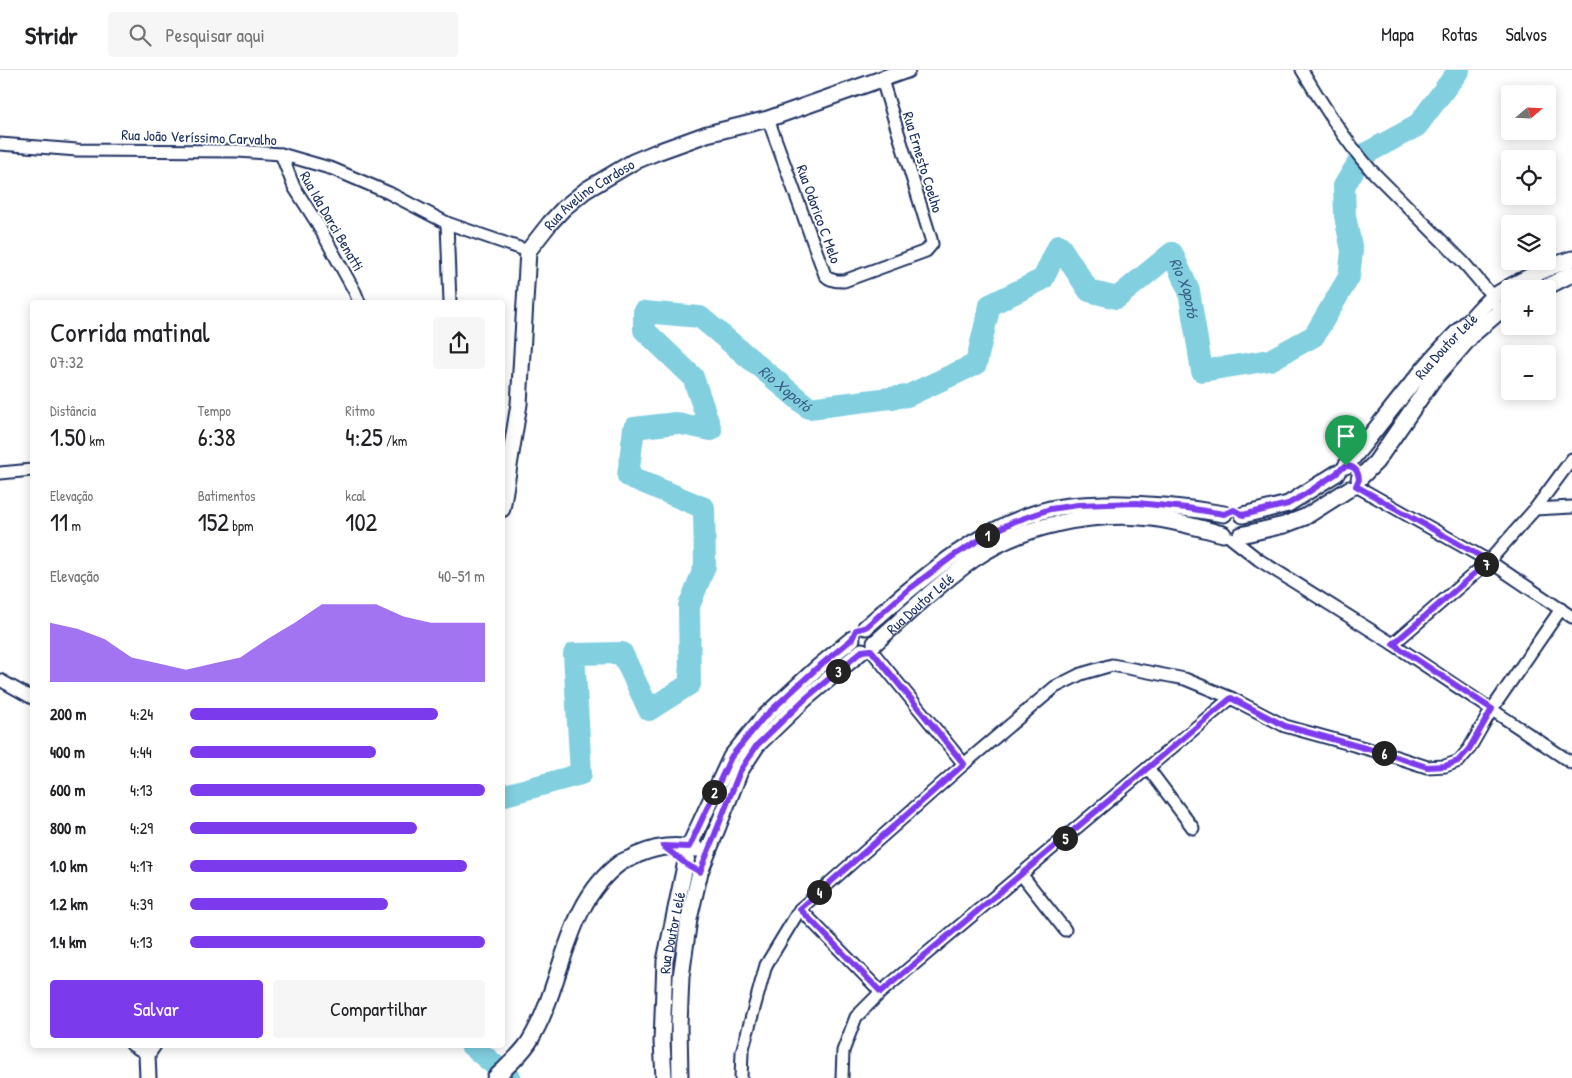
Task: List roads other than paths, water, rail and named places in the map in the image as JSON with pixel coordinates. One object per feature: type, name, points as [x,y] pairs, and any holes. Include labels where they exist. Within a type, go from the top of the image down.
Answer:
[{"type":"street","name":"Rua Avelino Cardoso","points":[[528,252],[550,223],[574,199],[633,162],[707,134],[768,118],[907,70]]},
{"type":"street","points":[[1302,70],[1330,117],[1370,170],[1464,263],[1501,304]]},
{"type":"street","name":"Rua Ernesto Coelho","points":[[882,80],[931,239],[932,244],[926,251]]},
{"type":"street","name":"Rua Odorico C Melo","points":[[768,118],[823,269],[828,278],[838,281],[844,280],[926,251]]},
{"type":"street","name":"Rua João Veríssimo Carvalho","points":[[0,144],[77,150],[238,151],[281,154],[332,169],[447,223],[528,252]]},
{"type":"street","name":"Rua Ida Darci Benatti","points":[[281,154],[294,186],[358,300]]},
{"type":"street","points":[[447,223],[450,300]]},
{"type":"street","points":[[505,490],[519,404],[528,252]]},
{"type":"street","name":"Rua Doutor Lelé","points":[[1529,280],[1572,259]]},
{"type":"street","points":[[1556,282],[1572,274]]},
{"type":"street","name":"Rua Doutor Lelé","points":[[1243,515],[1288,504],[1341,469],[1384,421],[1413,382],[1455,334],[1501,304]]},
{"type":"street","name":"Rua Doutor Lelé","points":[[680,1078],[679,1025],[681,977],[700,872],[740,771],[757,745],[805,699],[869,648],[974,558],[1029,530],[1071,521],[1143,518],[1161,520],[1232,536],[1284,526],[1305,517],[1355,485],[1376,462],[1432,381],[1501,304]]},
{"type":"street","points":[[1393,644],[1489,561],[1535,509],[1572,460]]},
{"type":"street","points":[[1355,485],[1359,475],[1354,468],[1341,469],[1336,481],[1342,488],[1355,485],[1489,561],[1572,616]]},
{"type":"street","points":[[0,473],[30,470]]},
{"type":"street","name":"Rua Doutor Lelé","points":[[866,627],[909,589],[953,556],[1013,522],[1050,509],[1078,505],[1137,503],[1224,514]]},
{"type":"street","points":[[1535,509],[1572,508]]},
{"type":"street","points":[[1232,536],[1247,527],[1247,522],[1243,515],[1234,510],[1224,514],[1219,524],[1232,536],[1259,560],[1393,644],[1572,763]]},
{"type":"street","points":[[741,1078],[742,1052],[766,965],[800,909],[964,764],[1055,687],[1081,674],[1112,666],[1186,679],[1231,698],[1285,726],[1427,767],[1445,766],[1458,761],[1469,749],[1492,709],[1561,609]]},
{"type":"street","points":[[869,648],[875,634],[873,630],[866,627],[856,630],[852,639],[855,647],[869,648],[964,764]]},
{"type":"street","name":"Rua Doutor Lelé","points":[[664,1078],[662,1042],[665,961],[689,847],[731,757],[762,719],[817,668],[852,639]]},
{"type":"street","points":[[0,680],[30,697]]},
{"type":"street","points":[[842,1078],[843,1051],[856,1017],[881,992],[1231,698]]},
{"type":"street","points":[[1148,768],[1193,828]]},
{"type":"street","points":[[663,846],[686,864],[700,872]]},
{"type":"street","points":[[495,1078],[529,1042],[542,1014],[580,911],[602,880],[621,862],[663,846],[689,847],[708,851]]},
{"type":"street","points":[[1021,874],[1065,930]]},
{"type":"street","points":[[800,909],[881,992]]},
{"type":"street","points":[[148,1078],[150,1050]]},
{"type":"waterway","name":"Rio Xopotó","points":[[505,795],[581,774],[574,654],[622,653],[649,710],[690,684],[689,606],[705,566],[704,508],[628,476],[634,428],[676,423],[711,430],[693,377],[644,330],[644,312],[700,317],[809,408],[907,396],[976,364],[990,305],[1043,279],[1059,245],[1089,291],[1117,298],[1172,253],[1189,291],[1202,371],[1270,360],[1314,336],[1349,277],[1352,251],[1345,216],[1344,186],[1363,155],[1417,126],[1459,70]]},
{"type":"waterway","name":"Rio Xopotó","points":[[475,1048],[510,1078]]}]
